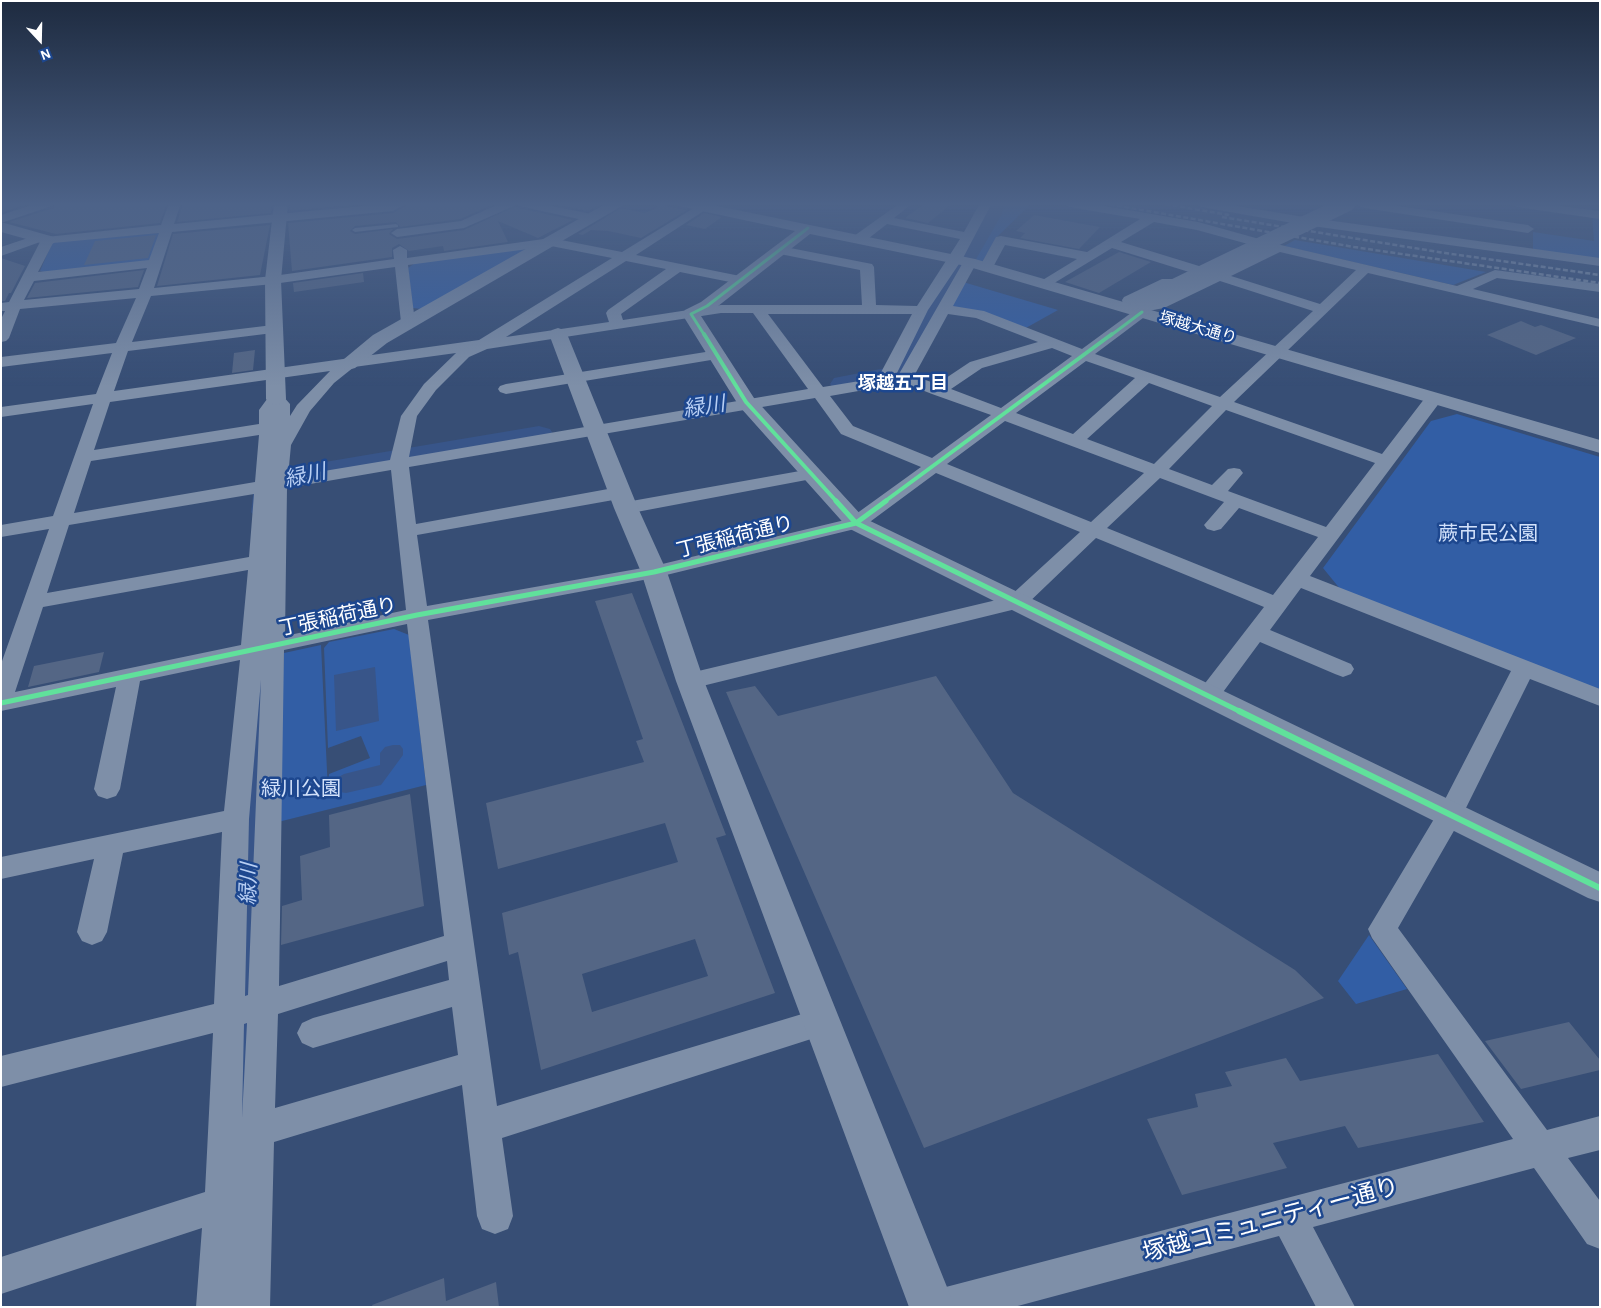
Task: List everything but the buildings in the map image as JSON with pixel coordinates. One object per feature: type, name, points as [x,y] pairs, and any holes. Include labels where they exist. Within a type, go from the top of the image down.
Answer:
[{"type":"street","points":[[1,338],[8,306],[29,277],[34,264]]},
{"type":"street","points":[[29,277],[146,264]]},
{"type":"street","points":[[1,698],[82,457],[155,264]]},
{"type":"street","points":[[215,1307],[222,1204],[236,818],[262,648],[273,483],[275,437],[267,410],[275,386],[273,329],[275,264]]},
{"type":"street","points":[[8,306],[273,280],[394,264]]},
{"type":"street","points":[[402,264],[408,322]]},
{"type":"street","points":[[82,457],[275,437],[328,380],[380,339],[512,264]]},
{"type":"street","points":[[495,1216],[417,615],[399,460],[409,416],[430,387],[464,354],[484,344],[609,264]]},
{"type":"street","points":[[659,264],[740,280]]},
{"type":"street","points":[[691,314],[707,306],[761,264]]},
{"type":"street","points":[[852,264],[867,267],[869,309]]},
{"type":"street","points":[[891,379],[921,310],[965,264]]},
{"type":"street","points":[[891,379],[945,309],[967,264]]},
{"type":"street","name":"塚越大通り","points":[[978,264],[1139,308],[1279,352],[1600,447]]},
{"type":"street","points":[[1046,284],[1079,264]]},
{"type":"street","points":[[1178,264],[1194,269],[1205,264]]},
{"type":"street","points":[[1139,308],[1227,264]]},
{"type":"street","points":[[1139,308],[1159,306],[1244,264]]},
{"type":"street","points":[[1349,264],[1459,290],[1566,308],[1600,323]]},
{"type":"street","points":[[617,324],[613,313],[677,268]]},
{"type":"street","points":[[690,681],[1016,602],[1157,471],[1223,404],[1366,268]]},
{"type":"street","name":"丁張稲荷通り","points":[[1,702],[417,615],[654,572],[856,523],[1084,356],[1139,308],[1129,300],[1194,269]]},
{"type":"street","points":[[1459,290],[1495,274],[1600,288]]},
{"type":"street","points":[[1219,276],[1322,309]]},
{"type":"street","points":[[756,308],[847,430],[1277,606]]},
{"type":"street","points":[[1,412],[103,398],[275,386],[348,364],[721,309],[921,310]]},
{"type":"street","points":[[945,309],[979,314],[1084,356],[1386,460]]},
{"type":"street","points":[[691,314],[745,401],[856,523],[1207,697],[1600,888]]},
{"type":"street","points":[[1,362],[273,329]]},
{"type":"street","points":[[558,334],[622,501],[654,572],[690,681],[932,1307]]},
{"type":"street","points":[[938,391],[976,365],[1052,343]]},
{"type":"street","points":[[506,389],[718,355]]},
{"type":"street","points":[[1074,441],[1146,377]]},
{"type":"street","points":[[1,530],[745,401],[891,379],[938,391],[1330,535]]},
{"type":"street","points":[[1207,697],[1434,398]]},
{"type":"street","points":[[1215,493],[1234,473]]},
{"type":"street","points":[[408,531],[811,474]]},
{"type":"street","points":[[251,1307],[262,1004],[262,648],[258,562],[273,483]]},
{"type":"street","points":[[1214,525],[1236,500]]},
{"type":"street","points":[[33,602],[258,562]]},
{"type":"street","points":[[1298,579],[1600,698]]},
{"type":"street","points":[[1256,632],[1343,669]]},
{"type":"street","points":[[1524,668],[1450,815],[1382,929],[1600,1231]]},
{"type":"street","points":[[107,788],[130,676]]},
{"type":"street","points":[[1,868],[236,818]]},
{"type":"street","points":[[92,932],[111,845]]},
{"type":"street","points":[[1,1072],[229,1014],[459,944]]},
{"type":"street","points":[[313,1033],[466,989]]},
{"type":"street","points":[[484,1127],[822,1022]]},
{"type":"street","points":[[258,1130],[476,1066]]},
{"type":"street","name":"塚越コミュニティー通り","points":[[942,1307],[1600,1133]]},
{"type":"street","points":[[1,1276],[222,1204]]},
{"type":"street","points":[[1288,1215],[1336,1307]]},
{"type":"green space","points":[[43,264],[133,264],[47,273],[40,271]]},
{"type":"green space","points":[[414,264],[504,264],[422,309],[413,308],[408,268]]},
{"type":"green space","points":[[1362,264],[1438,264],[1486,272],[1453,285]]},
{"type":"green space","points":[[963,282],[1058,310],[1024,329],[949,309]]},
{"type":"green space","name":"蕨市民公園","points":[[1457,414],[1600,457],[1600,691],[1341,590],[1323,568],[1431,421]]},
{"type":"green space","name":"緑川公園","points":[[394,629],[409,635],[426,785],[274,823],[284,653],[321,645],[328,792],[329,774],[370,758],[361,736],[328,748],[324,648],[329,642]]},
{"type":"green space","points":[[1369,935],[1407,989],[1356,1004],[1338,981]]},
{"type":"shaded area","points":[[375,667],[379,721],[336,731],[334,675]]},
{"type":"shaded area","points":[[400,745],[403,749],[403,755],[381,785],[346,793],[340,792],[336,783],[337,778],[344,774],[380,765],[380,753],[385,747]]},
{"type":"waterway","name":"緑川","points":[[844,384],[896,375],[961,264]]},
{"type":"waterway","name":"緑川","points":[[268,512],[270,488],[276,481],[295,476],[539,435]]},
{"type":"waterway","name":"緑川","points":[[241,1122],[258,694]]},
{"type":"railway","points":[[1470,264],[1600,283]]},
{"type":"railway","points":[[1523,264],[1600,275]]},
{"type":"cycle path","points":[[761,264],[707,306],[691,314],[746,402],[856,523],[1600,888]]},
{"type":"cycle path","points":[[1,703],[417,615],[654,572],[856,523],[1142,312]]},
{"type":"district","name":"塚越五丁目","points":[[903,384]]}]
